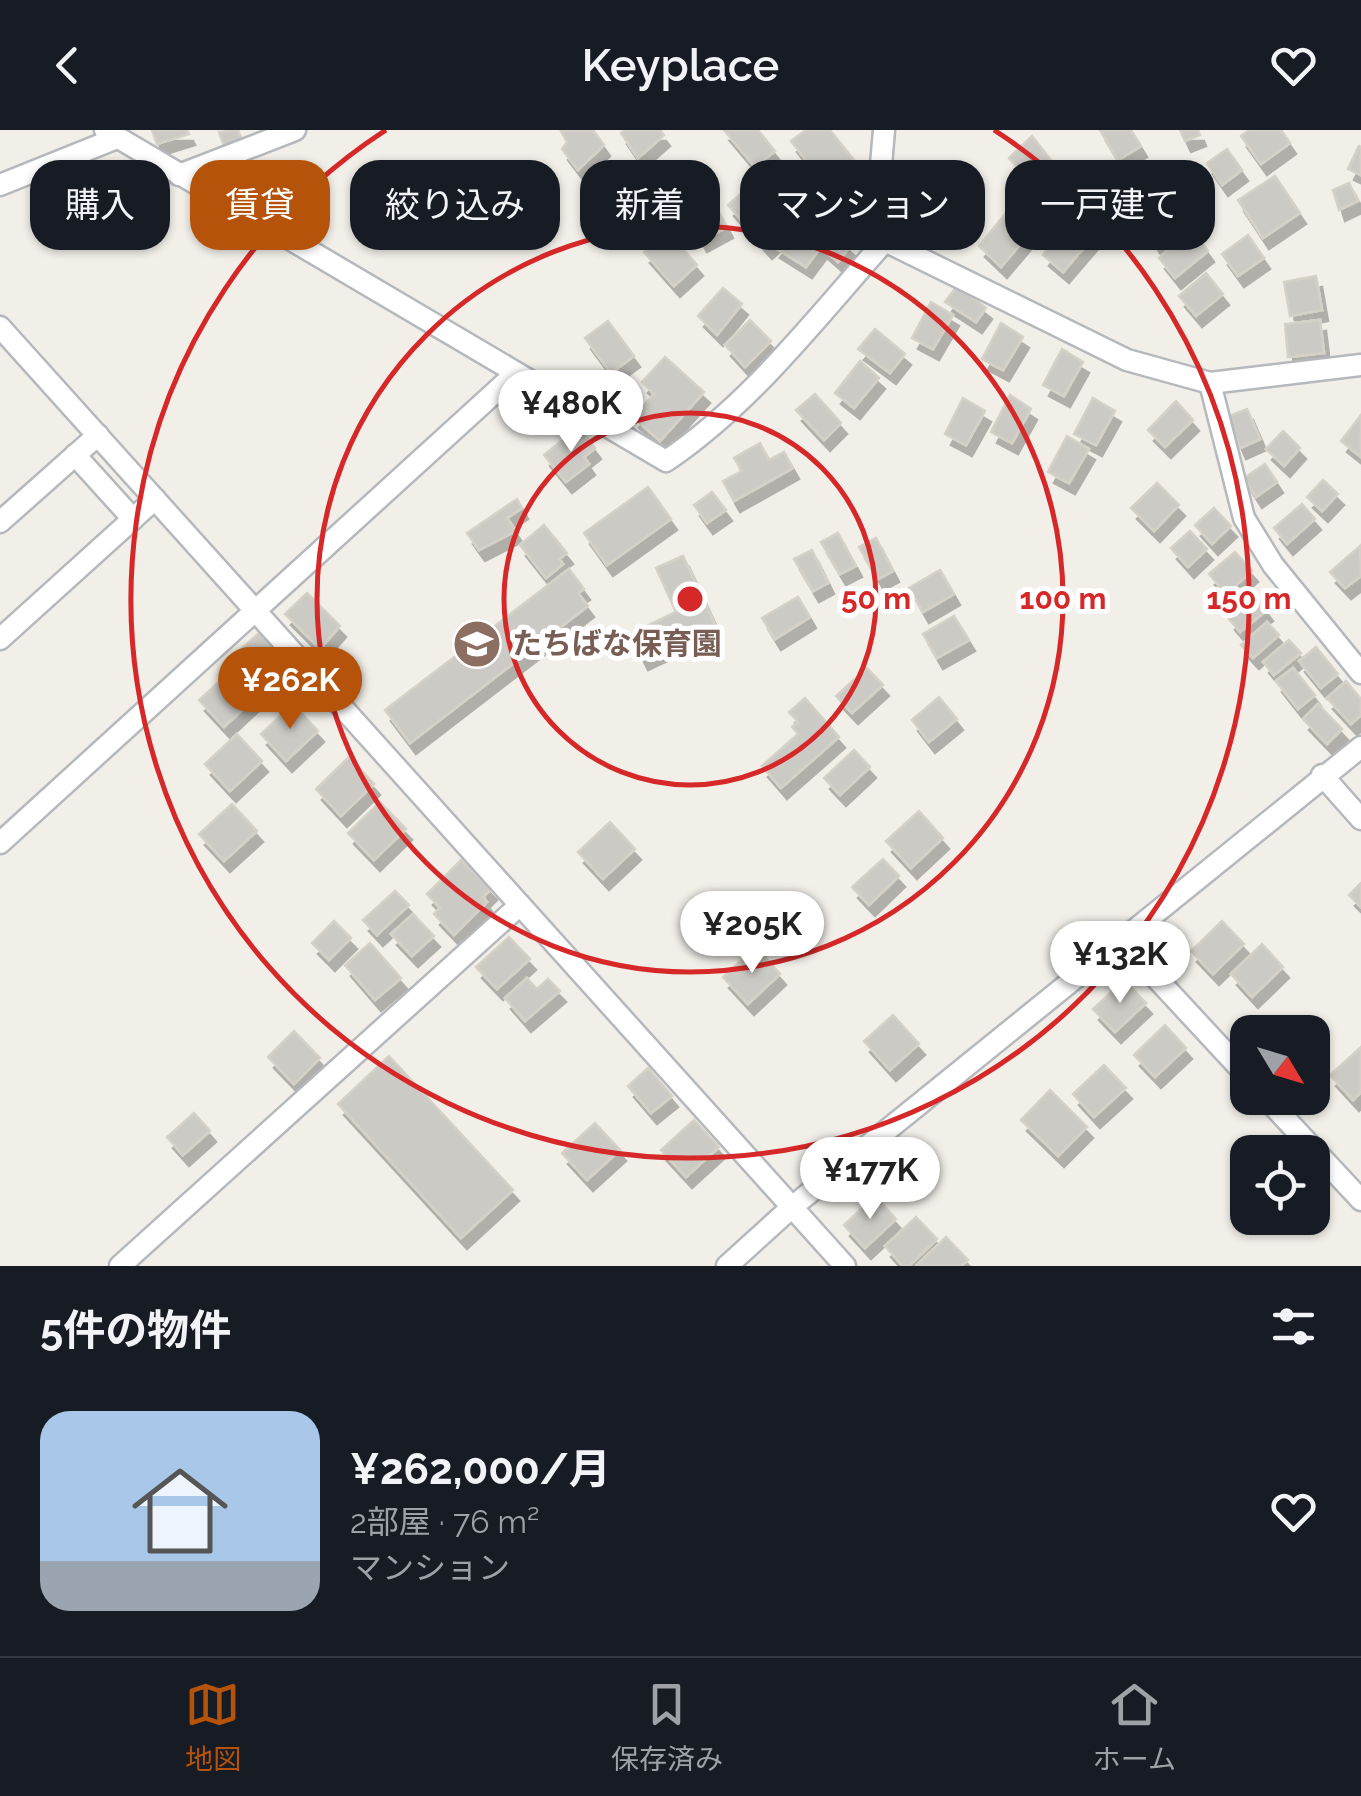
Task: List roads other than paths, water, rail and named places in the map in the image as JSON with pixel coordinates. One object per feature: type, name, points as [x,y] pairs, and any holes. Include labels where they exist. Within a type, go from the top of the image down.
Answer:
[{"type":"street","points":[[179,175],[296,130]]},
{"type":"street","points":[[881,160],[884,130]]},
{"type":"street","points":[[0,186],[111,134],[666,460],[701,437],[738,402],[877,250]]},
{"type":"street","points":[[906,250],[1127,360],[1210,383],[1360,367]]},
{"type":"street","points":[[0,328],[845,1266]]},
{"type":"street","points":[[0,843],[514,374]]},
{"type":"street","points":[[1210,383],[1244,518],[1273,565],[1361,673]]},
{"type":"street","points":[[0,522],[98,436]]},
{"type":"street","points":[[75,456],[133,519]]},
{"type":"street","points":[[0,639],[155,498]]},
{"type":"street","points":[[727,1266],[792,1206],[1361,747]]},
{"type":"street","points":[[1322,775],[1361,819]]},
{"type":"street","points":[[120,1266],[520,905]]},
{"type":"street","points":[[1121,940],[1230,1058]]},
{"type":"street","points":[[1282,1115],[1361,1200]]},
{"type":"place","name":"たちばな保育園","points":[[477,644]]}]
